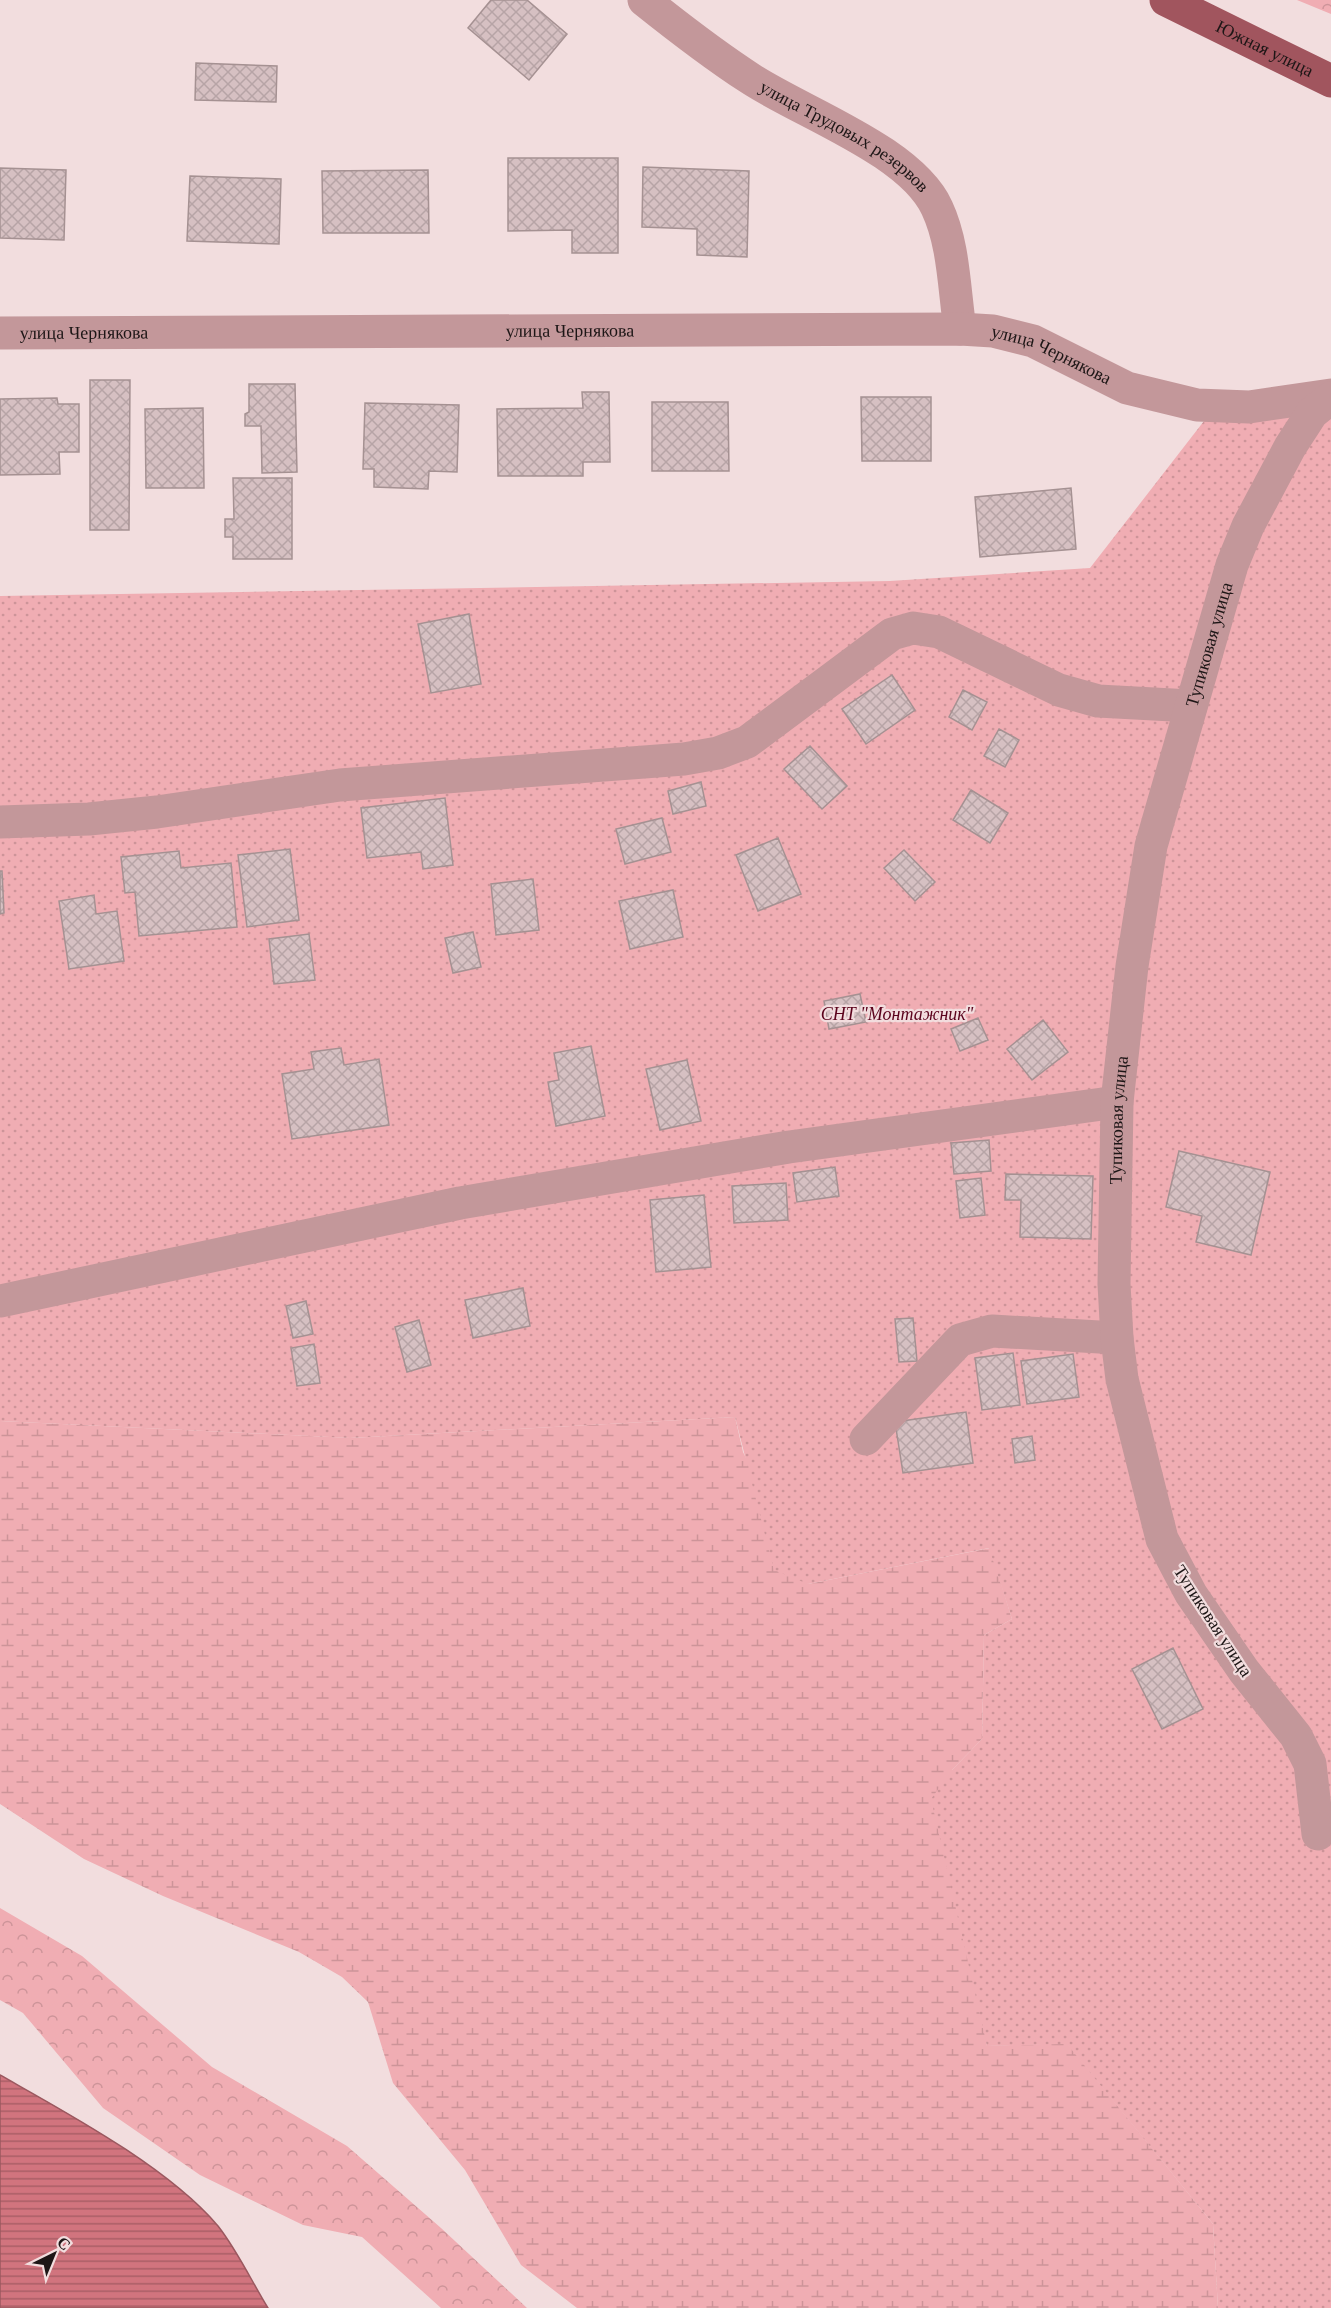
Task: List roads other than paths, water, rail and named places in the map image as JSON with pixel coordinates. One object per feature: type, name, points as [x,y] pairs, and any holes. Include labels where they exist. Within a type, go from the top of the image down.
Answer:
[{"type":"main road","name":"Южная улица","points":[[1166,0],[1331,81]]},
{"type":"street","name":"улица Трудовых резервов","points":[[644,0],[700,45],[753,81],[892,159],[920,181],[937,207],[948,241],[960,329]]},
{"type":"street","name":"улица Чернякова","points":[[0,333],[960,329],[993,331],[1033,341],[1127,388],[1197,405],[1239,407],[1331,396]]},
{"type":"street","name":"Тупиковая улица","points":[[1318,1834],[1310,1764],[1296,1736],[1244,1671],[1191,1594],[1162,1539],[1125,1390],[1117,1338],[1114,1284],[1117,1102],[1132,966],[1151,846],[1232,565],[1248,526],[1306,422],[1312,413],[1331,396]]},
{"type":"street","points":[[0,822],[89,819],[157,812],[340,785],[684,759],[718,753],[747,742],[892,634],[913,628],[939,632],[1059,690],[1098,701],[1191,706]]},
{"type":"street","points":[[0,1301],[460,1203],[789,1148],[1117,1102]]},
{"type":"street","points":[[866,1439],[960,1340],[992,1331],[1117,1338]]},
{"type":"park label","name":"СНТ \"Монтажник\"","points":[[897,1014]]}]
